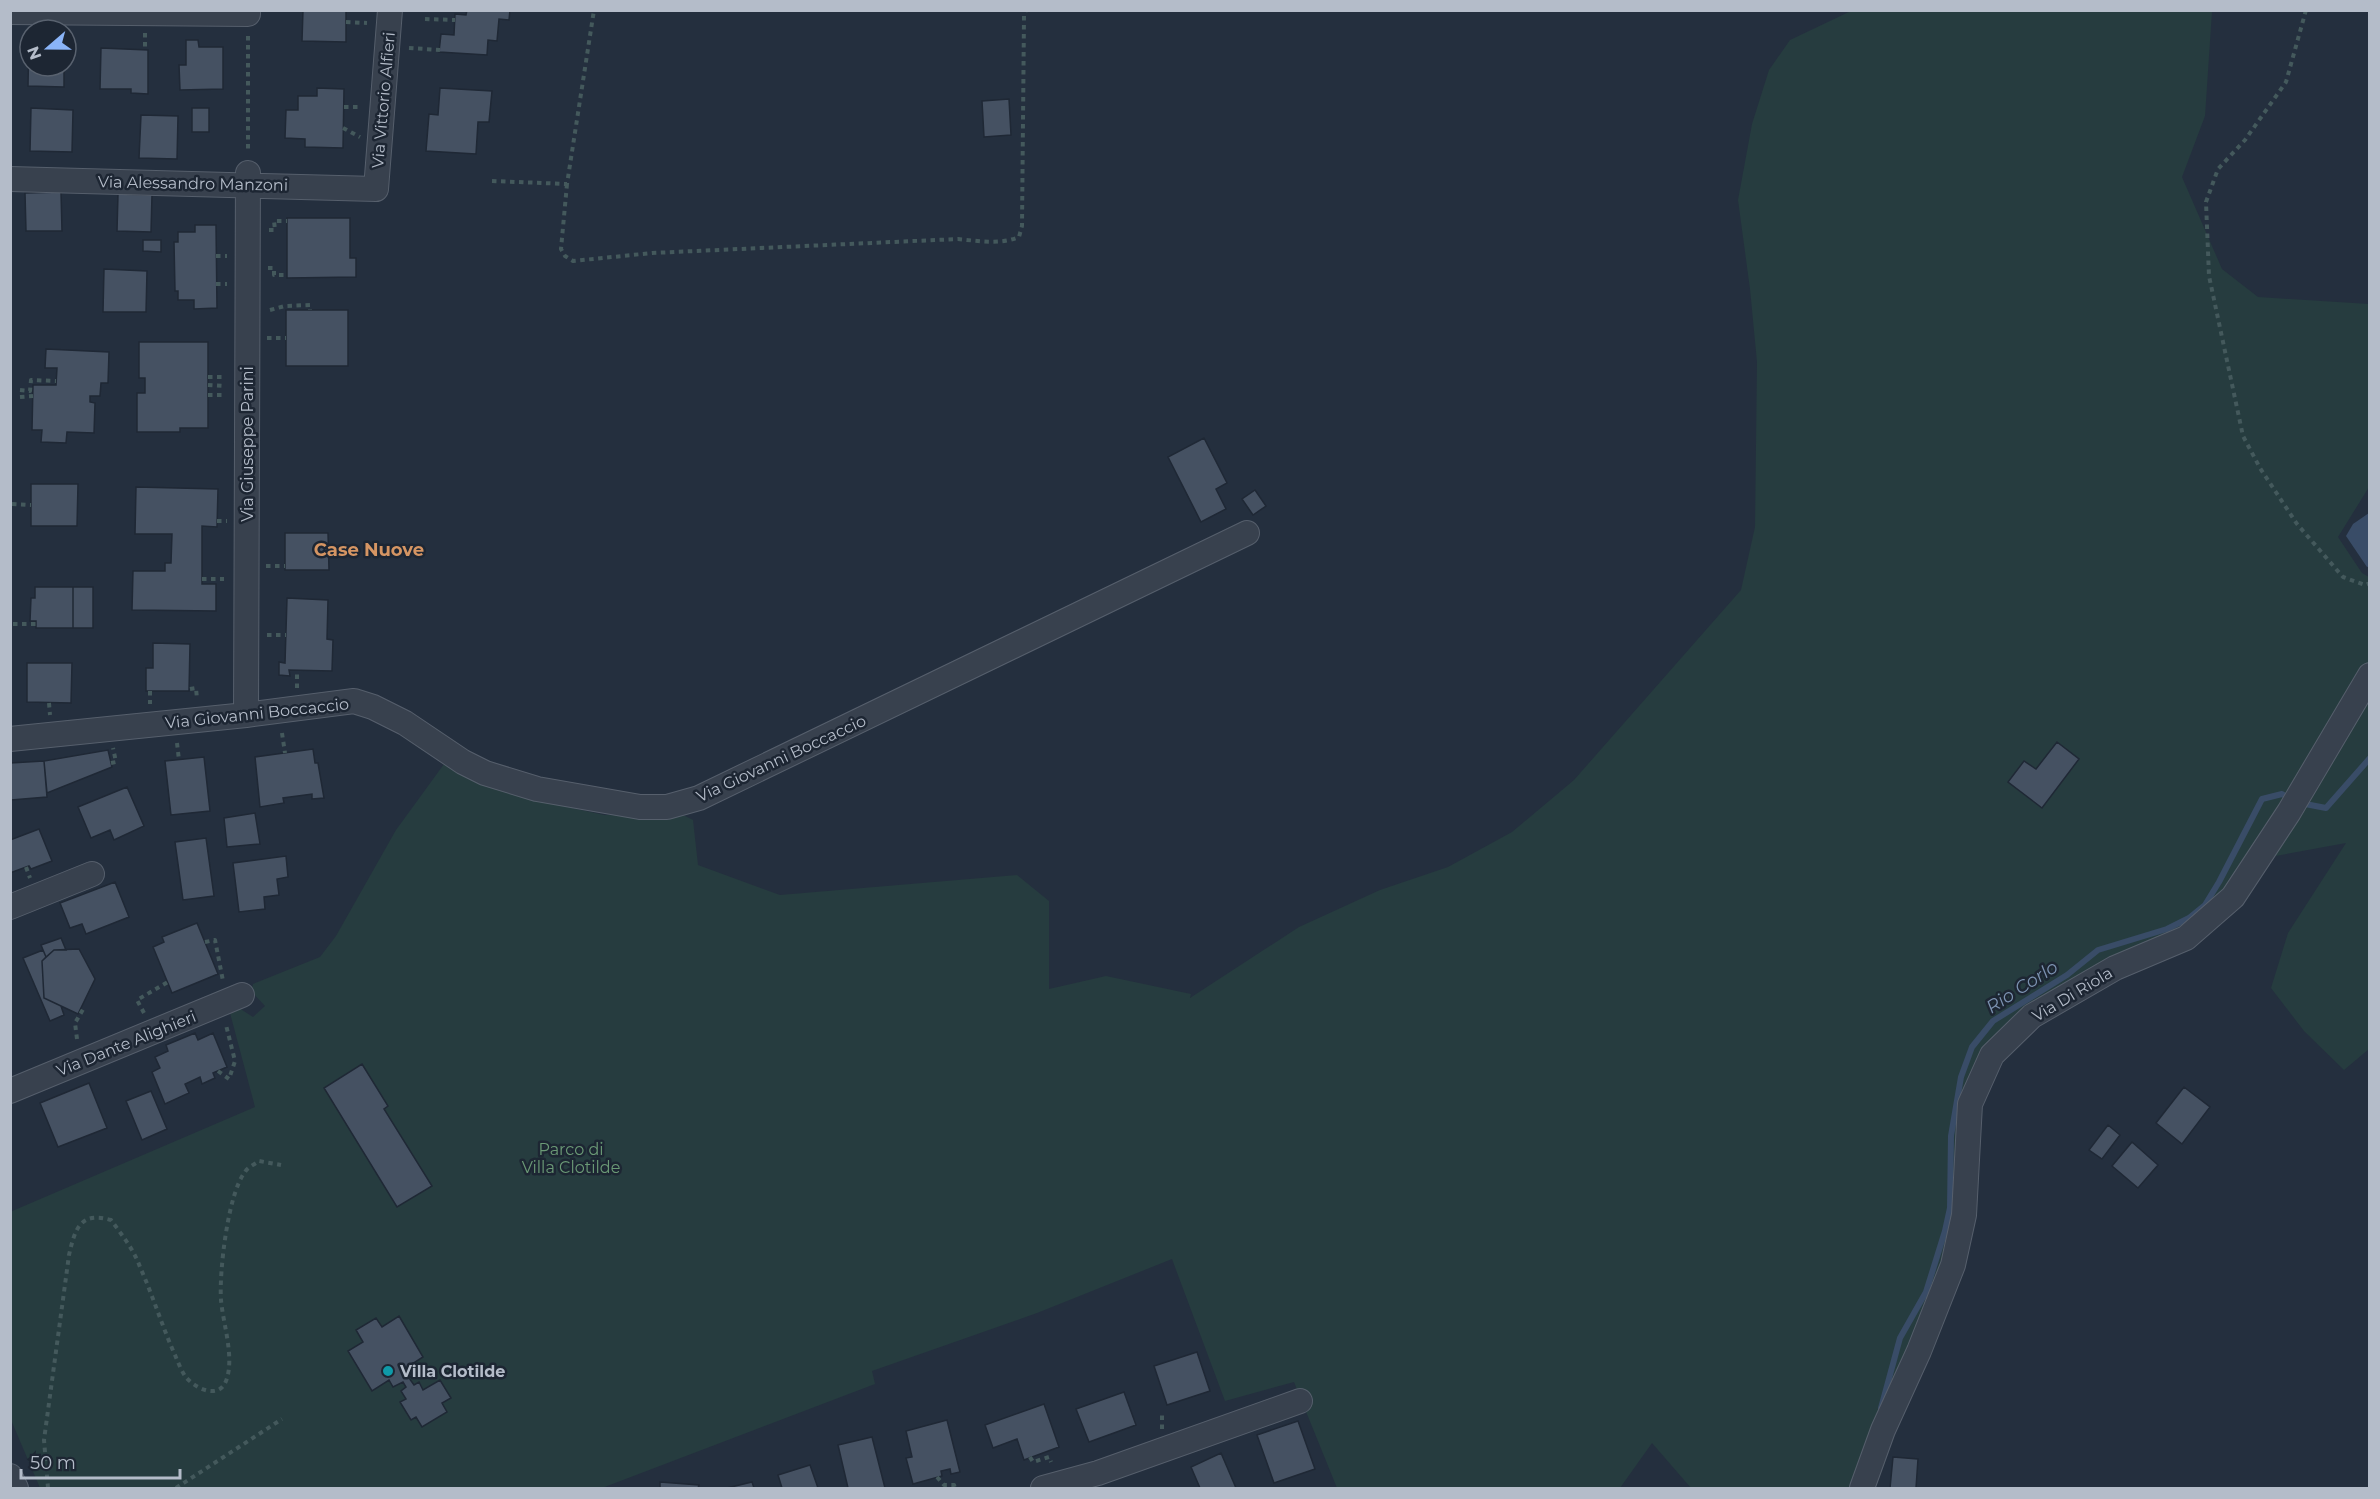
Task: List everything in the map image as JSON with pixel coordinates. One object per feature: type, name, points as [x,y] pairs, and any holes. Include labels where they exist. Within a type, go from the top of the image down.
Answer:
[{"type":"street","points":[[10,12],[248,14]]},
{"type":"street","name":"Via Vittorio Alfieri","points":[[376,189],[384,17]]},
{"type":"street","name":"Via Alessandro Manzoni","points":[[10,179],[248,179],[376,189]]},
{"type":"street","name":"Via Giuseppe Parini","points":[[246,715],[248,179]]},
{"type":"street","name":"Via Giovanni Boccaccio","points":[[10,739],[246,715],[354,701],[373,707],[405,723],[463,762],[484,773],[537,789],[640,807],[667,807],[699,798],[1247,533]]},
{"type":"street","name":"Via Di Riola","points":[[1862,1488],[1883,1430],[1919,1351],[1953,1265],[1964,1215],[1970,1104],[1992,1055],[2032,1016],[2115,968],[2186,938],[2233,897],[2289,812],[2370,675]]},
{"type":"street","points":[[10,907],[92,874]]},
{"type":"street","name":"Via Dante Alighieri","points":[[10,1091],[233,991]]},
{"type":"street","points":[[1043,1488],[1098,1473],[1300,1401]]},
{"type":"street","points":[[10,1476],[16,1488]]},
{"type":"path","points":[[594,10],[567,184],[561,249],[565,256],[573,261],[652,253],[946,239],[992,242],[1009,241],[1019,237],[1022,226],[1024,15],[1026,10]]},
{"type":"path","points":[[2306,10],[2286,82],[2245,140],[2218,169],[2206,202],[2210,276],[2243,436],[2259,468],[2297,524],[2343,576],[2365,585],[2370,583]]},
{"type":"path","points":[[248,14],[248,179]]},
{"type":"path","points":[[346,22],[384,17]]},
{"type":"path","points":[[425,19],[455,21]]},
{"type":"path","points":[[409,48],[440,50]]},
{"type":"path","points":[[492,181],[567,184]]},
{"type":"path","points":[[260,230],[275,230],[274,221],[287,221]]},
{"type":"path","points":[[260,268],[274,268],[274,275],[287,275]]},
{"type":"path","points":[[268,310],[285,306],[310,306],[310,310]]},
{"type":"path","points":[[208,377],[225,377]]},
{"type":"path","points":[[20,390],[30,390],[31,380],[56,381]]},
{"type":"path","points":[[208,385],[225,386]]},
{"type":"path","points":[[208,395],[225,395]]},
{"type":"path","points":[[20,397],[33,396]]},
{"type":"path","points":[[12,504],[31,505]]},
{"type":"path","points":[[260,567],[285,566]]},
{"type":"path","points":[[202,579],[234,579]]},
{"type":"path","points":[[13,624],[36,624]]},
{"type":"path","points":[[260,635],[286,635]]},
{"type":"path","points":[[297,670],[297,694]]},
{"type":"path","points":[[150,691],[151,708]]},
{"type":"path","points":[[282,731],[285,753]]},
{"type":"path","points":[[111,763],[116,762],[113,746],[117,745]]},
{"type":"path","points":[[205,942],[214,940],[233,991]]},
{"type":"path","points":[[142,1017],[146,1015],[137,1000],[168,982]]},
{"type":"path","points":[[78,1046],[75,1023],[85,1006]]},
{"type":"path","points":[[218,1071],[229,1079],[235,1060],[224,1015]]},
{"type":"path","points":[[48,1488],[44,1440],[69,1255],[76,1228],[87,1220],[99,1216],[111,1220],[139,1264],[184,1375],[196,1388],[209,1392],[220,1388],[225,1382],[228,1366],[228,1342],[221,1298],[227,1226],[234,1191],[245,1170],[259,1161],[281,1165]]},
{"type":"path","points":[[176,1488],[282,1419]]},
{"type":"path","points":[[1030,1457],[1033,1462],[1050,1459],[1047,1452]]},
{"type":"path","points":[[938,1477],[944,1485],[954,1485],[955,1488]]},
{"type":"green space","name":"Parco di Villa Clotilde","points":[[1851,11],[2212,11],[2205,116],[2182,177],[2222,269],[2258,297],[2369,304],[2369,487],[2338,537],[2362,573],[2369,577],[2369,1049],[2344,1070],[2304,1031],[2271,988],[2288,933],[2346,843],[2259,859],[2224,902],[2117,965],[1976,1075],[1965,1185],[1929,1317],[1865,1442],[1849,1488],[1691,1488],[1652,1443],[1620,1488],[1337,1488],[1294,1382],[1225,1401],[1172,1259],[1037,1313],[872,1371],[875,1384],[602,1488],[40,1488],[11,1420],[10,1212],[255,1107],[230,1013],[239,1008],[253,1017],[265,1006],[251,991],[253,984],[320,957],[336,936],[396,830],[447,760],[545,802],[604,815],[685,816],[693,820],[698,865],[780,895],[1017,875],[1049,901],[1049,989],[1106,976],[1191,994],[1190,998],[1299,927],[1380,890],[1448,867],[1512,832],[1574,780],[1741,590],[1755,527],[1757,362],[1738,200],[1752,124],[1769,70],[1790,40]]},
{"type":"water","points":[[2369,513],[2370,566],[2367,567],[2346,536],[2353,524]]},
{"type":"building","points":[[303,10],[346,10],[346,42],[302,41]]},
{"type":"building","points":[[467,10],[510,10],[509,20],[499,19],[497,41],[488,40],[487,55],[439,52],[441,34],[454,35],[455,14],[466,15]]},
{"type":"building","points":[[186,40],[198,40],[199,47],[223,47],[223,89],[180,90],[179,65],[186,65]]},
{"type":"building","points":[[101,48],[148,50],[148,94],[131,93],[131,89],[100,89]]},
{"type":"building","points":[[28,78],[64,78],[64,87],[28,86]]},
{"type":"building","points":[[317,88],[344,89],[343,148],[305,147],[305,139],[285,138],[286,110],[298,110],[298,96],[317,96]]},
{"type":"building","points":[[440,88],[492,91],[489,122],[478,122],[476,154],[426,151],[429,114],[438,115]]},
{"type":"building","points":[[1009,99],[1011,135],[984,137],[982,101]]},
{"type":"building","points":[[31,108],[73,110],[72,152],[30,151]]},
{"type":"building","points":[[192,108],[209,108],[209,132],[192,132]]},
{"type":"building","points":[[141,115],[178,116],[177,159],[139,158]]},
{"type":"building","points":[[61,192],[62,231],[26,231],[25,193]]},
{"type":"building","points":[[118,194],[152,195],[151,232],[117,231]]},
{"type":"building","points":[[287,218],[350,218],[350,258],[356,258],[356,277],[287,278]]},
{"type":"building","points":[[195,225],[216,225],[217,308],[194,309],[194,300],[178,300],[178,291],[175,291],[174,242],[178,242],[178,232],[195,232]]},
{"type":"building","points":[[143,240],[161,240],[161,252],[143,251]]},
{"type":"building","points":[[104,269],[147,271],[146,312],[103,312]]},
{"type":"building","points":[[286,310],[348,310],[348,366],[286,366]]},
{"type":"building","points":[[139,342],[208,342],[208,428],[180,428],[180,432],[137,432],[137,393],[145,393],[145,378],[139,378]]},
{"type":"building","points":[[46,349],[109,352],[108,383],[101,383],[100,396],[90,396],[90,402],[95,403],[94,433],[67,432],[66,443],[41,442],[42,430],[32,430],[33,385],[56,385],[57,368],[45,368]]},
{"type":"building","points":[[1204,438],[1227,483],[1216,489],[1226,509],[1201,522],[1168,457]]},
{"type":"building","points":[[31,484],[78,484],[77,526],[31,526]]},
{"type":"building","points":[[136,487],[218,489],[217,527],[202,526],[202,584],[216,584],[216,611],[132,610],[133,571],[165,571],[165,563],[171,563],[172,534],[135,534]]},
{"type":"building","points":[[1255,490],[1266,506],[1253,515],[1242,499]]},
{"type":"building","points":[[285,533],[328,533],[329,570],[285,570]]},
{"type":"building","points":[[35,587],[73,587],[73,628],[36,628],[36,621],[30,621],[31,598],[35,598]]},
{"type":"building","points":[[73,587],[93,587],[93,628],[73,628]]},
{"type":"building","points":[[287,598],[328,600],[327,639],[333,640],[332,671],[289,670],[290,676],[279,675],[279,662],[285,663]]},
{"type":"building","points":[[153,643],[190,644],[189,691],[146,691],[146,668],[153,668]]},
{"type":"building","points":[[27,663],[72,663],[71,703],[27,702]]},
{"type":"building","points":[[2057,742],[2079,759],[2042,808],[2008,782],[2024,761],[2036,769]]},
{"type":"building","points":[[313,749],[315,763],[318,763],[324,798],[312,799],[312,794],[283,798],[284,803],[260,807],[255,757]]},
{"type":"building","points":[[108,750],[112,767],[47,793],[44,761]]},
{"type":"building","points":[[204,757],[210,811],[171,815],[165,761]]},
{"type":"building","points":[[44,761],[47,797],[11,800],[10,763]]},
{"type":"building","points":[[127,787],[144,826],[114,840],[110,830],[91,838],[78,807]]},
{"type":"building","points":[[255,813],[260,844],[227,847],[224,818]]},
{"type":"building","points":[[39,829],[52,861],[31,869],[29,866],[10,873],[10,840]]},
{"type":"building","points":[[206,838],[214,896],[183,900],[175,842]]},
{"type":"building","points":[[286,856],[288,877],[277,879],[279,895],[264,897],[265,909],[239,912],[233,863]]},
{"type":"building","points":[[115,882],[129,917],[86,934],[82,924],[70,928],[60,903]]},
{"type":"building","points":[[197,923],[218,974],[172,993],[153,947],[164,942],[162,937]]},
{"type":"building","points":[[61,938],[66,950],[54,950],[46,957],[41,945]]},
{"type":"building","points":[[79,949],[95,979],[78,1014],[44,998],[42,961],[54,950]]},
{"type":"building","points":[[43,950],[46,957],[42,961],[44,998],[61,1006],[64,1015],[50,1021],[23,958]]},
{"type":"building","points":[[195,1033],[198,1040],[213,1033],[227,1067],[213,1073],[215,1078],[202,1084],[200,1077],[185,1084],[189,1093],[165,1104],[152,1072],[160,1068],[155,1057],[168,1051],[166,1045]]},
{"type":"building","points":[[362,1064],[388,1106],[384,1109],[432,1186],[397,1207],[324,1088]]},
{"type":"building","points":[[89,1083],[107,1128],[58,1147],[40,1103]]},
{"type":"building","points":[[2184,1087],[2210,1107],[2182,1144],[2156,1123]]},
{"type":"building","points":[[151,1091],[167,1129],[142,1140],[126,1101]]},
{"type":"building","points":[[2108,1125],[2120,1135],[2102,1159],[2089,1150]]},
{"type":"building","points":[[2132,1142],[2158,1165],[2138,1188],[2112,1166]]},
{"type":"building","name":"Villa Clotilde","points":[[399,1316],[423,1357],[412,1364],[417,1373],[409,1378],[414,1385],[419,1382],[423,1390],[440,1380],[451,1398],[442,1403],[447,1412],[422,1427],[416,1417],[411,1420],[400,1402],[406,1399],[401,1391],[406,1387],[403,1382],[393,1387],[389,1380],[372,1391],[348,1351],[363,1342],[356,1330],[376,1318],[382,1327]]},
{"type":"building","points":[[1197,1352],[1210,1391],[1167,1405],[1154,1366]]},
{"type":"building","points":[[1124,1392],[1136,1425],[1089,1442],[1076,1409]]},
{"type":"building","points":[[1044,1404],[1059,1447],[1024,1460],[1017,1439],[993,1448],[985,1425]]},
{"type":"building","points":[[947,1420],[960,1472],[951,1474],[950,1469],[941,1471],[942,1476],[913,1484],[906,1458],[912,1457],[906,1431]]},
{"type":"building","points":[[1298,1421],[1315,1469],[1274,1483],[1257,1435]]},
{"type":"building","points":[[872,1437],[885,1488],[848,1488],[838,1445]]},
{"type":"building","points":[[1221,1453],[1236,1488],[1200,1488],[1191,1467]]},
{"type":"building","points":[[1893,1457],[1918,1459],[1916,1488],[1890,1488]]},
{"type":"building","points":[[810,1465],[818,1488],[782,1488],[778,1475]]},
{"type":"building","points":[[660,1482],[699,1485],[698,1488],[660,1488]]},
{"type":"building","points":[[752,1482],[754,1488],[727,1488]]},
{"type":"waterway","name":"Rio Corlo","points":[[2300,803],[2326,808],[2370,758]]},
{"type":"waterway","name":"Rio Corlo","points":[[1881,1408],[1900,1338],[1926,1292],[1945,1231],[1950,1208],[1951,1136],[1961,1077],[1972,1047],[1993,1021],[2067,975],[2098,950],[2167,929],[2189,918],[2205,905],[2262,799],[2282,794],[2291,799]]},
{"type":"place","name":"Villa Clotilde","points":[[388,1371]]},
{"type":"district","name":"Case Nuove","points":[[369,550]]}]
